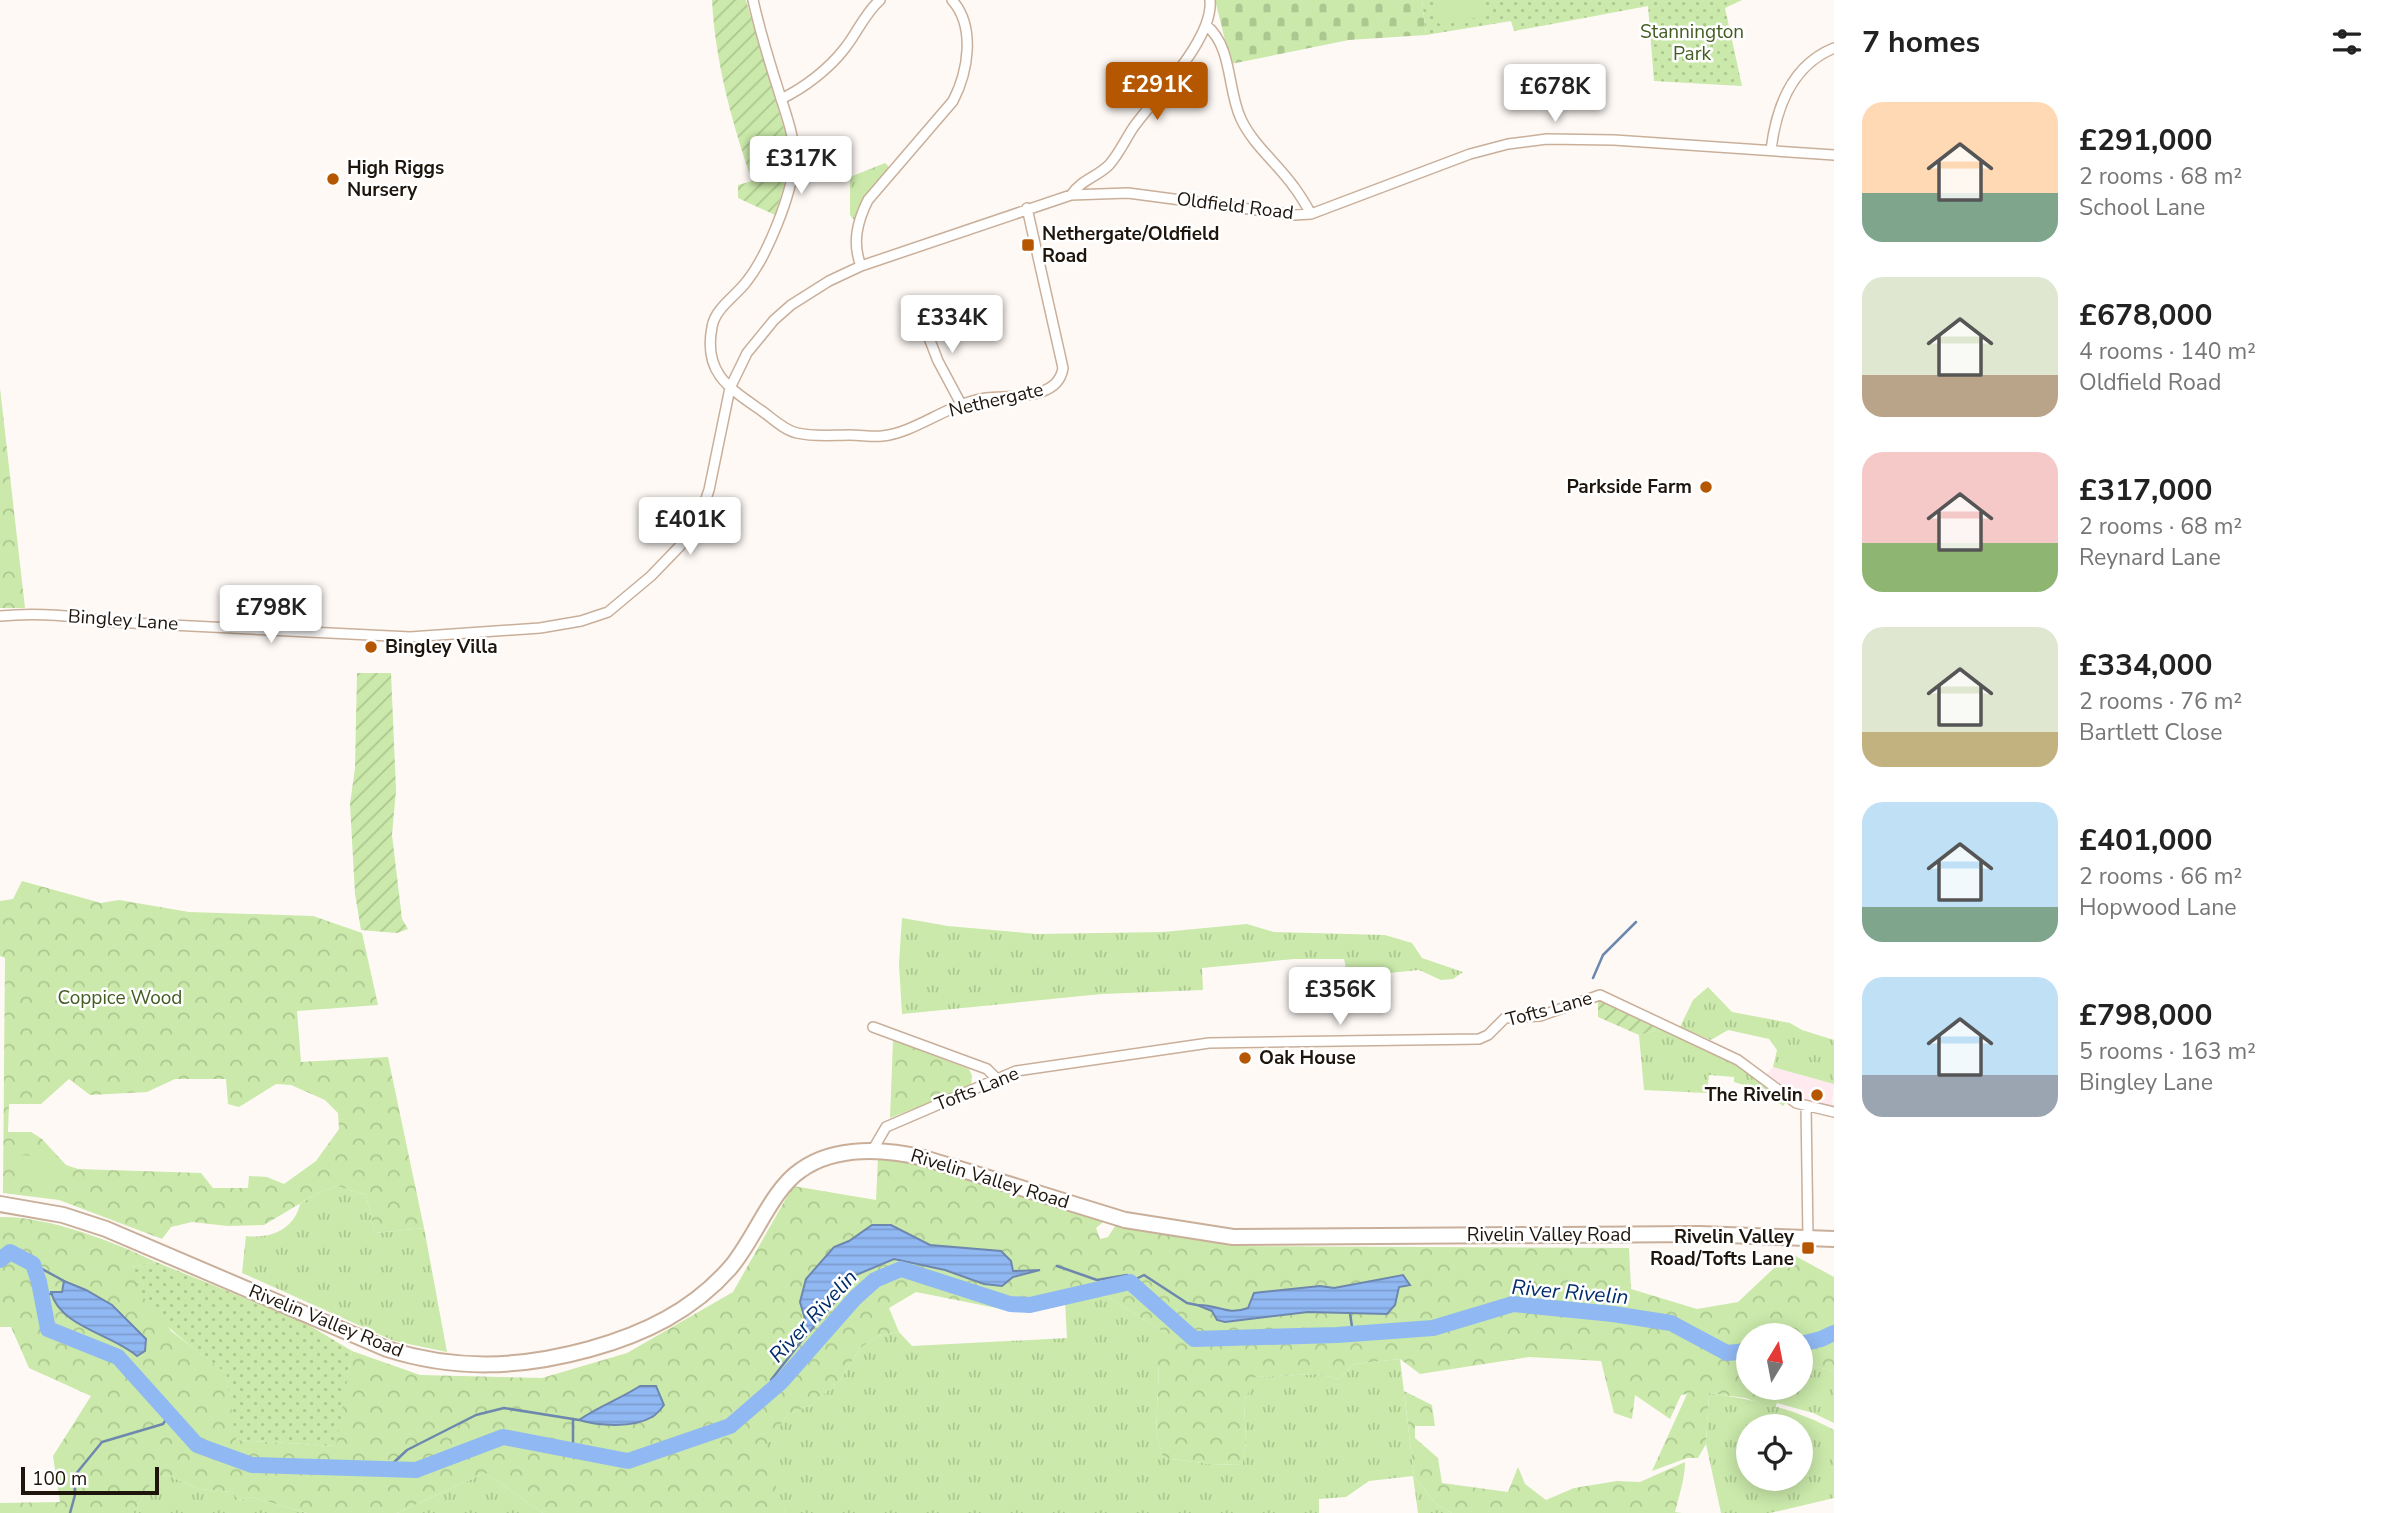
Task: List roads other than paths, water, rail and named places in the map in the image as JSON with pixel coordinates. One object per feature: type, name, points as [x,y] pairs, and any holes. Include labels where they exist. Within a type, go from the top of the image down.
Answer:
[{"type":"main road","name":"Rivelin Valley Road","points":[[0,1205],[63,1215],[106,1229],[387,1349],[428,1360],[507,1365],[541,1361],[618,1341],[673,1316],[728,1270],[743,1252],[783,1188],[800,1170],[830,1157],[872,1151],[924,1158],[1125,1220],[1233,1237],[1700,1234],[1834,1239]]},
{"type":"street","points":[[730,388],[716,371],[711,329],[720,310],[757,267],[783,206],[792,173],[794,152],[793,139],[753,0]]},
{"type":"street","points":[[781,99],[796,92],[834,60],[880,0]]},
{"type":"street","points":[[861,266],[855,242],[860,216],[867,200],[953,101],[960,88],[967,60],[967,40],[963,21],[952,0]]},
{"type":"street","points":[[1071,195],[1077,186],[1095,176],[1116,155],[1191,54],[1206,25],[1210,0]]},
{"type":"street","points":[[1206,25],[1214,31],[1220,43],[1242,122],[1294,186],[1311,214]]},
{"type":"street","points":[[1771,150],[1776,120],[1796,76],[1808,62],[1834,48]]},
{"type":"street","name":"Oldfield Road","points":[[730,388],[747,353],[774,320],[810,292],[861,266],[1071,195],[1128,193],[1282,213],[1311,214],[1470,155],[1534,141],[1614,140],[1834,155]]},
{"type":"street","name":"Nethergate","points":[[730,388],[796,433],[879,437],[961,404],[1044,391],[1054,386],[1061,377],[1063,368],[1027,208]]},
{"type":"street","points":[[920,315],[961,404]]},
{"type":"street","points":[[928,336],[939,332]]},
{"type":"street","name":"Bingley Lane","points":[[0,616],[30,613],[111,621],[410,637],[540,628],[581,621],[608,612],[651,576],[692,530],[706,501],[730,388]]},
{"type":"street","name":"Tofts Lane","points":[[872,1151],[886,1127],[1016,1071],[1209,1043],[1479,1039],[1488,1035],[1504,1018],[1540,1016],[1600,995],[1738,1060],[1788,1099],[1834,1112]]},
{"type":"street","points":[[873,1027],[987,1069],[997,1079]]},
{"type":"street","points":[[1806,1106],[1808,1238]]},
{"type":"water","points":[[872,1225],[891,1225],[930,1245],[1001,1251],[1011,1261],[1013,1271],[1040,1270],[1013,1277],[1002,1286],[984,1284],[945,1270],[894,1259],[849,1278],[835,1302],[800,1343],[805,1319],[800,1302],[806,1279],[834,1247],[849,1241]]},
{"type":"water","points":[[1403,1275],[1410,1285],[1399,1287],[1395,1305],[1387,1314],[1308,1312],[1225,1322],[1217,1320],[1212,1311],[1197,1305],[1234,1311],[1248,1308],[1254,1293],[1320,1286],[1334,1288]]},
{"type":"water","points":[[64,1281],[112,1305],[146,1339],[145,1351],[137,1356],[65,1314],[56,1304],[51,1292],[62,1292]]},
{"type":"water","points":[[640,1386],[656,1386],[664,1405],[652,1417],[635,1423],[616,1425],[579,1420],[625,1395]]},
{"type":"waterway","points":[[1593,978],[1603,955],[1636,922]]},
{"type":"waterway","name":"River Rivelin","points":[[0,1260],[10,1252],[33,1264],[48,1329],[118,1357],[197,1445],[252,1465],[416,1470],[503,1437],[628,1461],[730,1426],[781,1382],[855,1298],[875,1280],[901,1269],[1010,1304],[1030,1305],[1130,1282],[1194,1339],[1337,1335],[1433,1328],[1513,1304],[1671,1323],[1727,1353],[1736,1352]]},
{"type":"waterway","points":[[33,1264],[64,1281]]},
{"type":"waterway","name":"River Rivelin","points":[[1057,1266],[1097,1280],[1127,1275],[1130,1282],[1144,1275],[1187,1303],[1197,1305]]},
{"type":"waterway","points":[[40,1294],[52,1294]]},
{"type":"waterway","points":[[1350,1313],[1353,1334]]},
{"type":"waterway","name":"River Rivelin","points":[[1813,1341],[1834,1333]]},
{"type":"waterway","points":[[773,1388],[771,1380],[800,1343]]},
{"type":"waterway","points":[[387,1469],[407,1450],[476,1415],[504,1408],[579,1420]]},
{"type":"waterway","points":[[70,1513],[75,1495],[75,1475],[102,1442],[163,1424],[169,1415]]},
{"type":"waterway","points":[[573,1419],[573,1451]]},
{"type":"place","name":"High Riggs Nursery","points":[[333,179]]},
{"type":"place","name":"Nethergate/Oldfield Road","points":[[1028,245]]},
{"type":"place","name":"Parkside Farm","points":[[1706,487]]},
{"type":"place","name":"Bingley Villa","points":[[371,647]]},
{"type":"place","name":"Oak House","points":[[1245,1058]]},
{"type":"place","name":"The Rivelin","points":[[1817,1095]]},
{"type":"place","name":"Rivelin Valley Road/Tofts Lane","points":[[1808,1248]]},
{"type":"park label","name":"Stannington Park","points":[[1692,43]]},
{"type":"park label","name":"Coppice Wood","points":[[120,998]]}]
